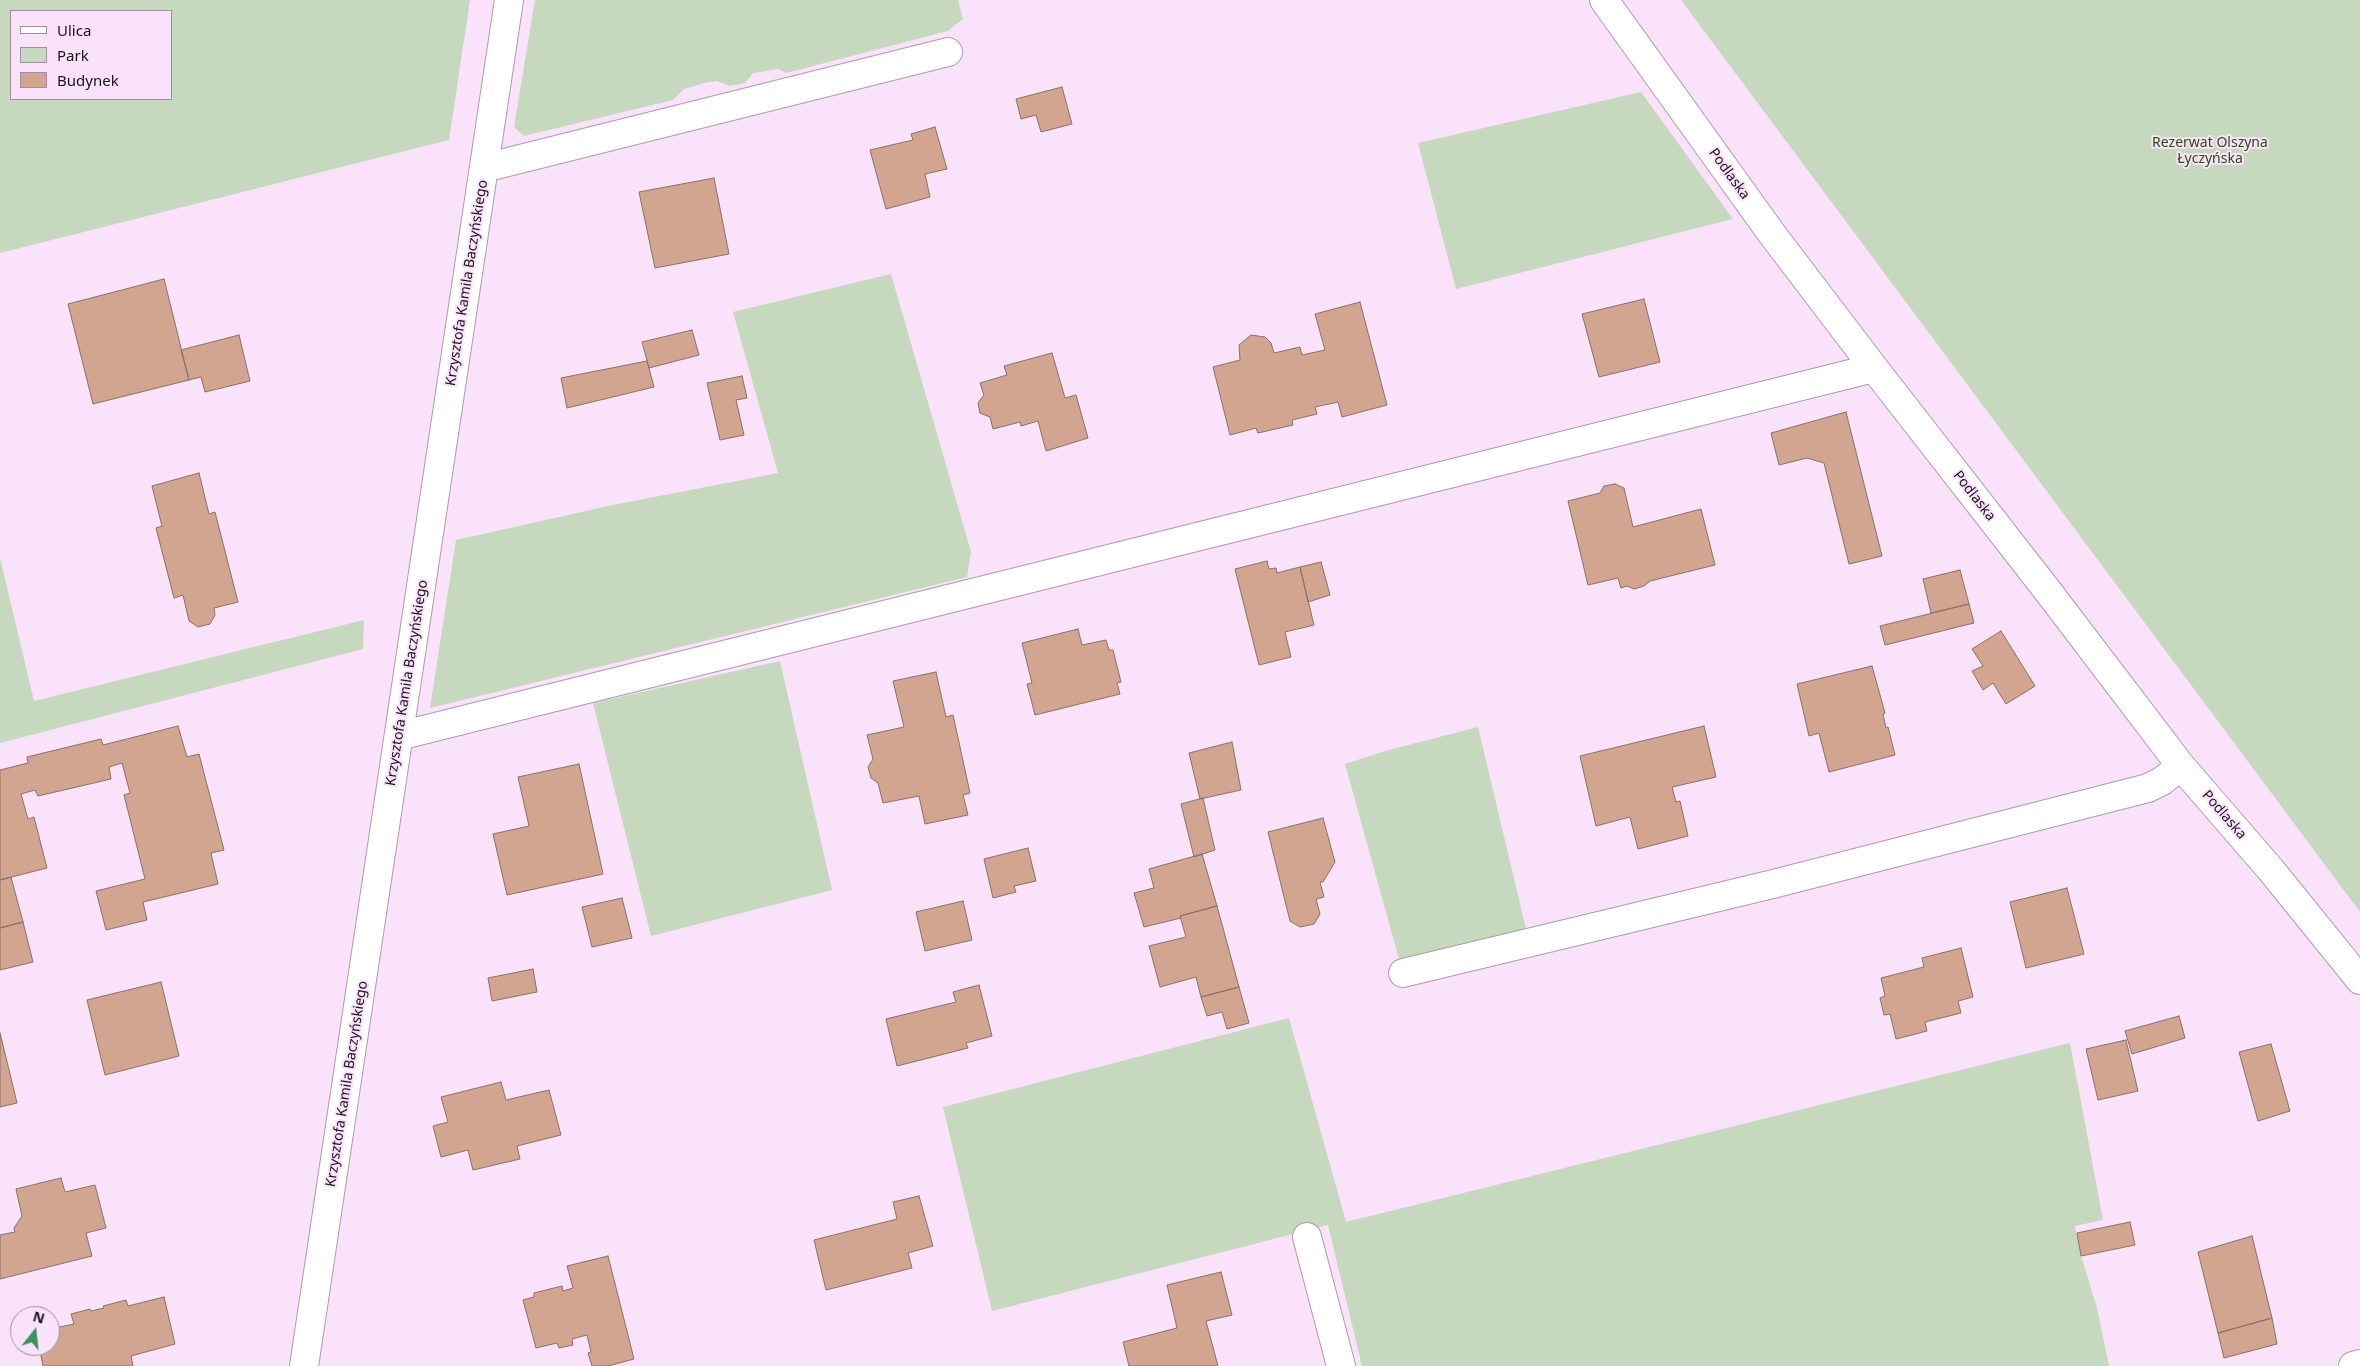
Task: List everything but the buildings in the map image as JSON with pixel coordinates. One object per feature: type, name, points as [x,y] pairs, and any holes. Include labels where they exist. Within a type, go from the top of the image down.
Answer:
[{"type":"street","name":"Krzysztofa Kamila Baczyńskiego","points":[[304,1366],[509,0]]},
{"type":"street","name":"Podlaska","points":[[1604,0],[1772,234],[2048,590],[2181,766],[2271,870],[2360,980]]},
{"type":"street","points":[[484,168],[948,52]]},
{"type":"street","points":[[399,736],[1874,368]]},
{"type":"street","points":[[1403,973],[1774,884],[2148,788],[2162,781],[2181,766]]},
{"type":"street","points":[[1308,1237],[1340,1366]]},
{"type":"street","points":[[2354,1366],[2360,1364]]},
{"type":"green space","points":[[0,0],[470,0],[449,140],[0,253]]},
{"type":"green space","points":[[535,0],[958,0],[963,19],[948,31],[786,73],[778,69],[753,73],[745,83],[730,86],[717,81],[704,83],[684,89],[673,100],[524,136],[514,127]]},
{"type":"green space","name":"Rezerwat Olszyna Łyczyńska","points":[[1681,0],[2360,0],[2360,912]]},
{"type":"green space","points":[[1641,92],[1733,219],[1456,289],[1418,143]]},
{"type":"green space","points":[[891,274],[971,552],[967,577],[430,708],[456,540],[608,506],[778,473],[733,312]]},
{"type":"green space","points":[[0,558],[34,701],[364,620],[363,649],[0,743]]},
{"type":"green space","points":[[780,661],[832,890],[651,936],[593,703]]},
{"type":"green space","points":[[1478,727],[1526,929],[1399,959],[1345,764],[1389,750]]},
{"type":"green space","points":[[1289,1018],[1346,1222],[2070,1043],[2103,1220],[2075,1226],[2081,1256],[2097,1308],[2109,1366],[1362,1366],[1328,1225],[992,1311],[943,1107]]}]
